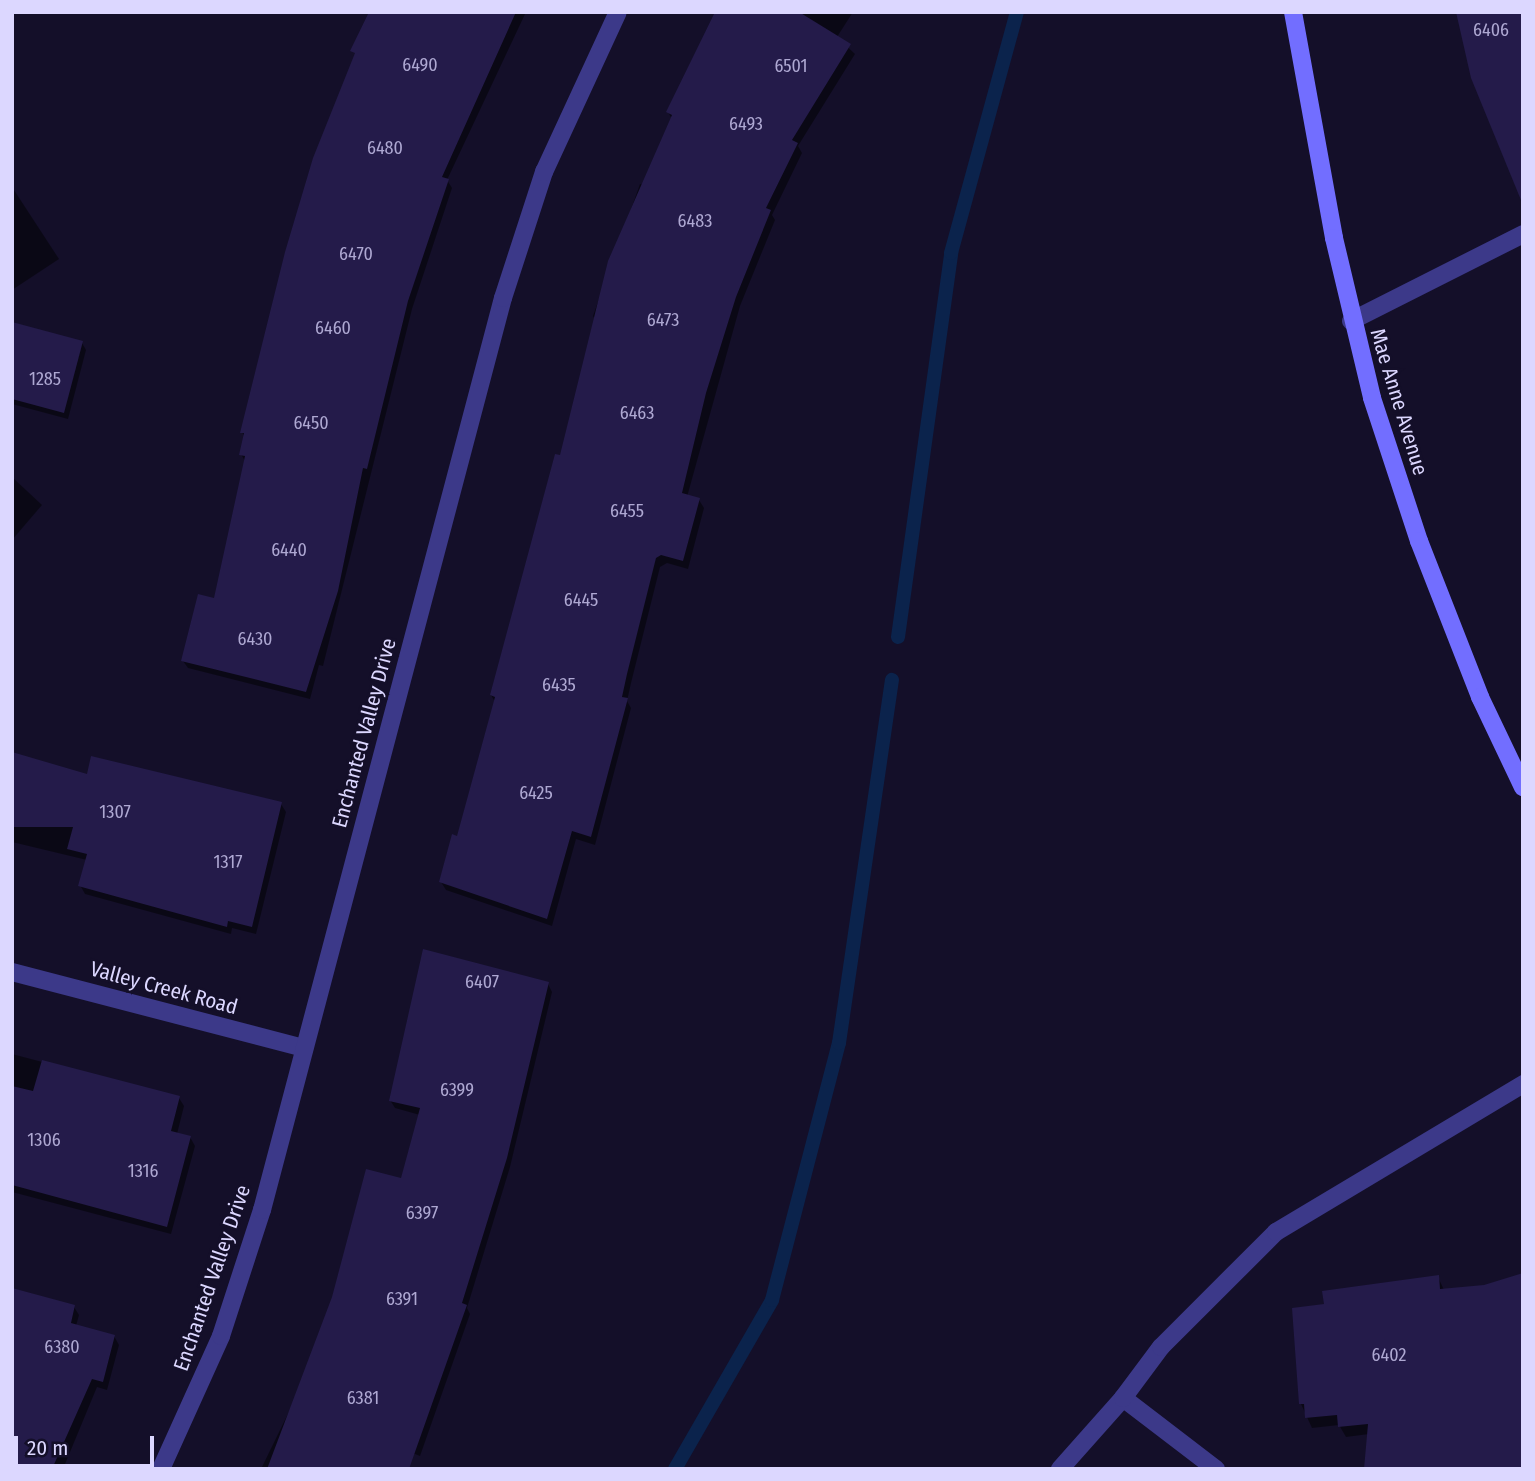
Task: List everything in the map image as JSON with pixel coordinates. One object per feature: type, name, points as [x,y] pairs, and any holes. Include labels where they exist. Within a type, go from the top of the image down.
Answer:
[{"type":"main road","name":"Mae Anne Avenue","points":[[1293,12],[1351,321],[1419,541],[1480,697],[1523,787]]},
{"type":"street","name":"Enchanted Valley Drive","points":[[161,1469],[221,1336],[261,1210],[503,298],[544,172],[618,12]]},
{"type":"street","points":[[1351,321],[1523,234]]},
{"type":"street","name":"Valley Creek Road","points":[[12,972],[304,1048]]},
{"type":"street","points":[[1059,1469],[1123,1398],[1161,1347],[1276,1232],[1523,1084]]},
{"type":"street","points":[[1123,1398],[1216,1469]]},
{"type":"building","points":[[369,12],[516,12],[442,177],[449,179],[408,301],[367,469],[363,468],[338,591],[306,692],[181,661],[198,594],[214,598],[245,456],[239,455],[244,433],[240,433],[285,252],[313,158],[355,53],[350,51]]},
{"type":"building","points":[[715,12],[799,12],[851,44],[792,140],[798,143],[766,208],[771,210],[736,297],[706,393],[682,493],[700,498],[683,561],[661,555],[656,558],[622,697],[628,698],[591,837],[572,831],[547,919],[439,882],[452,834],[457,836],[495,697],[490,695],[555,454],[560,455],[608,261],[672,115],[666,112]]},
{"type":"building","points":[[1456,12],[1523,12],[1523,205],[1471,78]]},
{"type":"building","points":[[12,322],[83,341],[64,413],[12,399]]},
{"type":"building","points":[[12,752],[87,774],[91,756],[282,802],[252,927],[228,921],[227,927],[78,886],[87,854],[67,849],[73,827],[12,827]]},
{"type":"building","points":[[423,949],[549,982],[507,1158],[462,1303],[467,1305],[409,1469],[267,1469],[332,1297],[366,1169],[401,1178],[420,1108],[389,1101]]},
{"type":"building","points":[[42,1060],[180,1096],[171,1131],[191,1136],[167,1227],[12,1185],[12,1086],[33,1091]]},
{"type":"building","points":[[1523,1273],[1523,1469],[1364,1469],[1368,1424],[1338,1427],[1337,1415],[1305,1418],[1304,1404],[1299,1404],[1292,1308],[1324,1304],[1322,1291],[1439,1275],[1440,1289],[1484,1285]]},
{"type":"building","points":[[12,1288],[75,1305],[71,1323],[115,1335],[103,1382],[92,1379],[52,1469],[12,1469]]},
{"type":"waterway","points":[[898,637],[951,253],[1017,12]]},
{"type":"waterway","points":[[675,1469],[772,1300],[839,1043],[892,680]]}]
